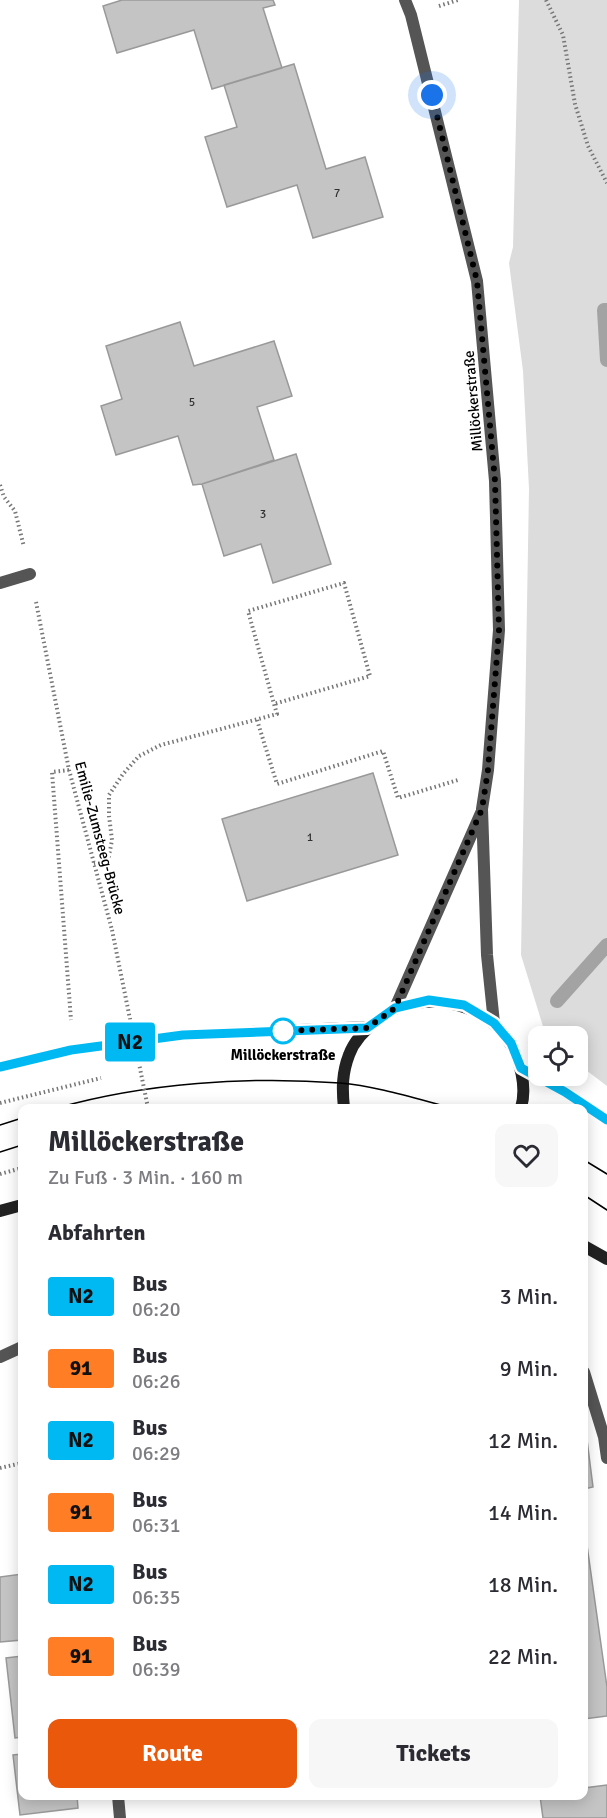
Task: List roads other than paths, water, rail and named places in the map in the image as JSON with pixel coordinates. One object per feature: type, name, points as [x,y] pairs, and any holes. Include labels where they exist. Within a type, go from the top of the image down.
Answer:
[{"type":"main road","points":[[344,1104],[342,1083],[350,1053],[367,1028],[395,1008],[429,1000],[464,1005],[494,1023],[511,1043],[521,1068],[522,1104]]},
{"type":"main road","points":[[0,1065],[71,1050],[183,1035],[367,1028]]},
{"type":"main road","points":[[521,1068],[583,1104]]},
{"type":"main road","points":[[588,1107],[607,1120]]},
{"type":"main road","points":[[0,1211],[18,1206]]},
{"type":"main road","points":[[588,1248],[607,1259]]},
{"type":"street","name":"Millöckerstraße","points":[[405,0],[411,15],[439,124],[477,281],[495,481],[499,630],[488,770],[482,809],[487,955],[494,1023]]},
{"type":"street","points":[[0,583],[30,574]]},
{"type":"street","name":"Millöckerstraße","points":[[395,1008],[482,809]]},
{"type":"street","points":[[0,1357],[18,1349]]},
{"type":"street","points":[[588,1385],[604,1437],[607,1458]]},
{"type":"street","points":[[118,1800],[120,1818]]},
{"type":"waterway","points":[[607,310],[604,310],[607,360]]},
{"type":"waterway","points":[[557,1001],[607,945]]},
{"type":"tram line","points":[[72,1104],[161,1087],[270,1080],[340,1083],[368,1087],[437,1104]]},
{"type":"tram line","points":[[0,1125],[18,1119]]},
{"type":"tram line","points":[[0,1152],[18,1146]]},
{"type":"tram line","points":[[588,1162],[607,1174]]},
{"type":"tram line","points":[[588,1198],[607,1210]]},
{"type":"place","name":"Millöckerstraße","points":[[283,1031]]}]
